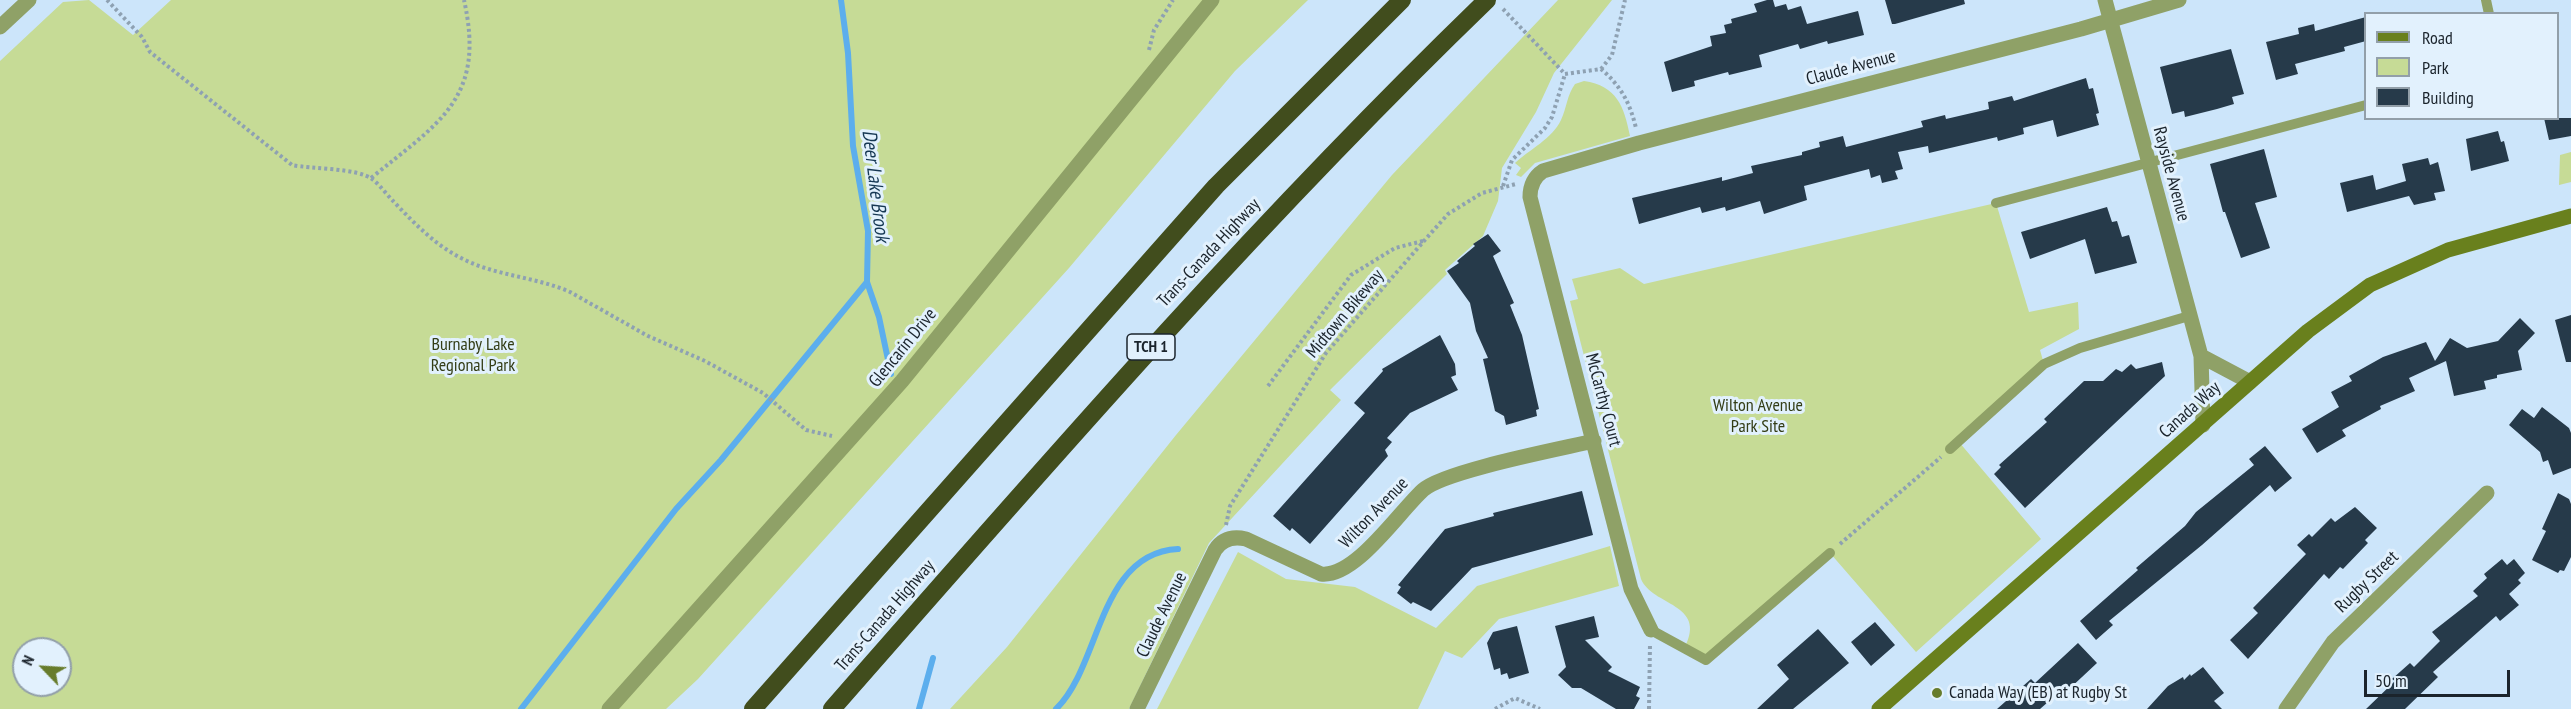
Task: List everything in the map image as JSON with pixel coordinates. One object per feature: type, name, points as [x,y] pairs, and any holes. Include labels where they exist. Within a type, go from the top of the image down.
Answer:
[{"type":"highway","points":[[753,709],[1099,315],[1216,186],[1402,0]]},
{"type":"highway","name":"Trans-Canada Highway","points":[[832,709],[1143,356],[1264,224],[1494,4]]},
{"type":"main road","name":"Canada Way","points":[[1886,706],[2308,331],[2370,285],[2448,250],[2571,216]]},
{"type":"street","points":[[0,27],[28,0]]},
{"type":"street","name":"Glencarin Drive","points":[[609,709],[902,381],[1149,74],[1212,0]]},
{"type":"street","name":"Rayside Avenue","points":[[2105,0],[2201,356],[2203,424]]},
{"type":"street","name":"Claude Avenue","points":[[1535,178],[1543,171],[1640,143],[2179,0]]},
{"type":"street","name":"McCarthy Court","points":[[1535,178],[1530,197],[1631,589],[1651,630]]},
{"type":"street","points":[[2201,356],[2250,382]]},
{"type":"street","name":"Wilton Avenue","points":[[1225,540],[1233,537],[1246,539],[1321,574],[1330,575],[1349,567],[1425,488],[1450,476],[1594,441]]},
{"type":"street","name":"Rugby Street","points":[[2286,709],[2333,642],[2487,493]]},
{"type":"street","name":"Claude Avenue","points":[[1137,709],[1215,550],[1225,540]]},
{"type":"lane","points":[[1996,203],[2364,106]]},
{"type":"lane","points":[[1950,449],[2044,364],[2080,348],[2189,316]]},
{"type":"lane","points":[[1651,630],[1706,660],[1830,553]]},
{"type":"path","points":[[107,0],[142,37],[150,52],[292,165],[336,170],[371,178],[434,242],[465,260],[500,274],[564,289],[648,336],[705,361],[763,393],[806,430],[850,440]]},
{"type":"path","points":[[371,178],[428,132],[444,116],[461,92],[469,69],[471,48],[464,0]]},
{"type":"path","points":[[1149,74],[1150,43],[1154,30],[1173,0]]},
{"type":"path","points":[[1565,74],[1601,69],[1612,55],[1625,0]]},
{"type":"path","points":[[1494,4],[1565,74]]},
{"type":"path","points":[[1601,69],[1623,91],[1631,108],[1640,143]]},
{"type":"path","points":[[1503,186],[1512,160],[1552,117],[1565,74]]},
{"type":"path","name":"Midtown Bikeway","points":[[1225,540],[1230,506],[1326,353],[1448,214],[1482,193],[1520,183]]},
{"type":"path","points":[[1268,386],[1350,276],[1395,248],[1424,241]]},
{"type":"path","points":[[1830,553],[1950,449]]},
{"type":"path","points":[[1649,709],[1651,630]]},
{"type":"path","points":[[1495,709],[1515,698],[1540,709]]},
{"type":"green space","name":"Burnaby Lake Regional Park","points":[[89,0],[133,35],[171,0],[1308,0],[1235,71],[1069,268],[698,679],[666,709],[0,709],[0,61],[63,2]]},
{"type":"green space","points":[[1558,0],[1612,0],[1554,73],[1536,112],[1502,168],[1498,201],[1483,236],[1445,270],[1447,274],[1330,390],[1341,400],[1209,543],[1129,709],[950,709],[1007,647],[1176,435],[1392,175]]},
{"type":"green space","points":[[1584,81],[1604,87],[1617,99],[1625,115],[1630,136],[1535,163],[1521,177],[1516,175],[1521,168],[1515,163],[1552,133],[1561,120],[1572,88],[1575,84]]},
{"type":"green space","points":[[2571,152],[2571,182],[2559,185],[2560,155]]},
{"type":"green space","name":"Wilton Avenue Park Site","points":[[1996,203],[2029,312],[2078,302],[2079,329],[2040,350],[2044,364],[1959,442],[2041,539],[1916,652],[1830,553],[1706,660],[1685,647],[1690,633],[1689,622],[1684,613],[1647,588],[1641,579],[1570,301],[1578,299],[1572,279],[1620,268],[1644,284]]},
{"type":"green space","points":[[1610,546],[1619,586],[1499,619],[1462,658],[1445,651],[1418,709],[1157,709],[1238,552],[1286,579],[1355,587],[1436,628],[1477,586]]},
{"type":"building","points":[[1773,0],[1775,7],[1786,4],[1788,10],[1801,6],[1807,24],[1858,11],[1864,35],[1828,44],[1827,41],[1800,49],[1798,44],[1759,55],[1762,67],[1729,75],[1728,72],[1694,81],[1695,86],[1672,92],[1664,62],[1712,46],[1710,36],[1726,33],[1724,25],[1732,23],[1731,19],[1757,12],[1754,4]]},
{"type":"building","points":[[1885,0],[1964,0],[1965,4],[1892,24]]},
{"type":"building","points":[[2364,18],[2364,42],[2344,47],[2345,51],[2295,64],[2298,74],[2276,80],[2266,42],[2299,34],[2298,28],[2314,24],[2315,31]]},
{"type":"building","points":[[2231,49],[2244,94],[2232,97],[2234,104],[2217,109],[2185,117],[2184,111],[2172,114],[2160,67]]},
{"type":"building","points":[[2086,78],[2089,89],[2093,88],[2099,113],[2096,114],[2099,125],[2057,137],[2053,120],[2023,128],[2024,134],[1998,141],[1997,137],[1929,153],[1928,146],[1898,152],[1903,169],[1895,171],[1898,179],[1882,183],[1880,175],[1871,178],[1869,169],[1804,186],[1807,200],[1764,214],[1760,201],[1726,211],[1725,207],[1702,213],[1700,207],[1639,224],[1632,198],[1722,177],[1722,181],[1753,173],[1751,166],[1802,155],[1802,152],[1820,147],[1819,142],[1843,136],[1846,147],[1923,127],[1921,121],[1945,115],[1946,119],[1989,109],[1988,102],[2012,96],[2014,101]]},
{"type":"building","points":[[2571,118],[2571,136],[2549,140],[2544,120]]},
{"type":"building","points":[[2498,131],[2501,142],[2504,141],[2509,161],[2471,171],[2466,139]]},
{"type":"building","points":[[2264,149],[2277,197],[2255,203],[2270,248],[2241,258],[2225,212],[2223,212],[2210,164]]},
{"type":"building","points":[[2428,158],[2430,165],[2438,162],[2445,191],[2434,193],[2436,200],[2414,205],[2409,196],[2347,212],[2340,183],[2373,175],[2376,190],[2406,181],[2402,164]]},
{"type":"building","points":[[2107,207],[2112,222],[2117,221],[2122,237],[2129,235],[2137,263],[2095,274],[2085,239],[2030,259],[2021,232]]},
{"type":"building","points":[[1488,234],[1501,251],[1493,256],[1514,303],[1510,305],[1522,335],[1539,409],[1536,410],[1537,416],[1506,425],[1504,416],[1495,411],[1483,359],[1488,358],[1476,331],[1470,303],[1447,271],[1459,263],[1457,261],[1475,246],[1473,244]]},
{"type":"building","points":[[2571,315],[2571,362],[2566,362],[2555,320]]},
{"type":"building","points":[[2520,318],[2535,333],[2518,351],[2522,370],[2497,375],[2497,378],[2484,381],[2486,389],[2454,396],[2446,361],[2409,378],[2415,391],[2380,406],[2381,409],[2342,430],[2346,436],[2317,453],[2302,429],[2339,407],[2331,392],[2352,381],[2349,376],[2383,357],[2426,342],[2435,361],[2450,338],[2467,348],[2498,341]]},
{"type":"building","points":[[1440,335],[1455,364],[1456,375],[1451,377],[1458,390],[1410,413],[1387,438],[1392,442],[1385,450],[1388,456],[1310,544],[1292,528],[1290,531],[1273,516],[1365,413],[1354,403],[1383,371],[1382,369]]},
{"type":"building","points":[[2162,362],[2165,376],[2025,508],[1994,474],[2001,467],[1999,465],[2047,422],[2044,419],[2084,381],[2103,381],[2116,369],[2122,372],[2131,364],[2136,369]]},
{"type":"building","points":[[2542,407],[2569,428],[2571,433],[2571,468],[2553,475],[2548,460],[2543,462],[2540,452],[2509,425],[2522,409],[2534,418]]},
{"type":"building","points":[[2265,446],[2292,478],[2275,492],[2270,485],[2202,545],[2109,621],[2113,625],[2096,640],[2080,621],[2185,526],[2196,512],[2254,465],[2249,459]]},
{"type":"building","points":[[1582,491],[1593,535],[1472,568],[1431,611],[1413,602],[1411,604],[1397,593],[1401,587],[1398,585],[1445,529],[1494,516],[1493,513]]},
{"type":"building","points":[[2558,493],[2569,499],[2571,504],[2571,557],[2564,571],[2560,570],[2558,573],[2532,560],[2546,531],[2542,529]]},
{"type":"building","points":[[2355,507],[2377,528],[2365,540],[2368,543],[2343,569],[2340,567],[2329,579],[2324,574],[2248,659],[2230,640],[2258,613],[2253,608],[2306,554],[2297,545],[2309,534],[2312,537],[2331,518],[2335,522]]},
{"type":"building","points":[[2502,559],[2507,565],[2514,559],[2525,573],[2518,580],[2521,583],[2509,594],[2519,605],[2500,621],[2496,616],[2433,672],[2438,677],[2405,709],[2366,709],[2395,681],[2392,679],[2410,663],[2414,667],[2440,641],[2432,632],[2478,596],[2473,591],[2487,578],[2484,574]]},
{"type":"building","points":[[1594,616],[1599,637],[1585,640],[1612,667],[1608,671],[1640,687],[1636,696],[1640,698],[1634,709],[1616,709],[1581,688],[1572,688],[1558,675],[1566,667],[1555,626]]},
{"type":"building","points":[[1875,622],[1895,645],[1871,666],[1851,642]]},
{"type":"building","points":[[1517,626],[1529,673],[1509,679],[1507,673],[1501,675],[1500,668],[1494,670],[1487,643],[1493,632]]},
{"type":"building","points":[[1818,629],[1849,663],[1793,709],[1757,709],[1789,679],[1777,665]]},
{"type":"building","points":[[2078,643],[2097,663],[2067,691],[2064,688],[2040,709],[1997,709],[2031,679],[2035,683]]},
{"type":"building","points":[[2203,667],[2224,693],[2214,701],[2222,709],[2147,709],[2168,686],[2183,677],[2184,680]]},
{"type":"waterway","name":"Deer Lake Brook","points":[[841,0],[848,53],[853,146],[868,231],[867,282],[879,317],[891,374]]},
{"type":"waterway","points":[[521,709],[676,509],[721,460],[867,282]]},
{"type":"waterway","points":[[1056,709],[1071,690],[1116,590],[1132,570],[1152,555],[1178,549]]},
{"type":"waterway","name":"Deer Lake Brook","points":[[919,709],[933,658]]},
{"type":"place","name":"Canada Way (EB) at Rugby St","points":[[1937,693]]}]
